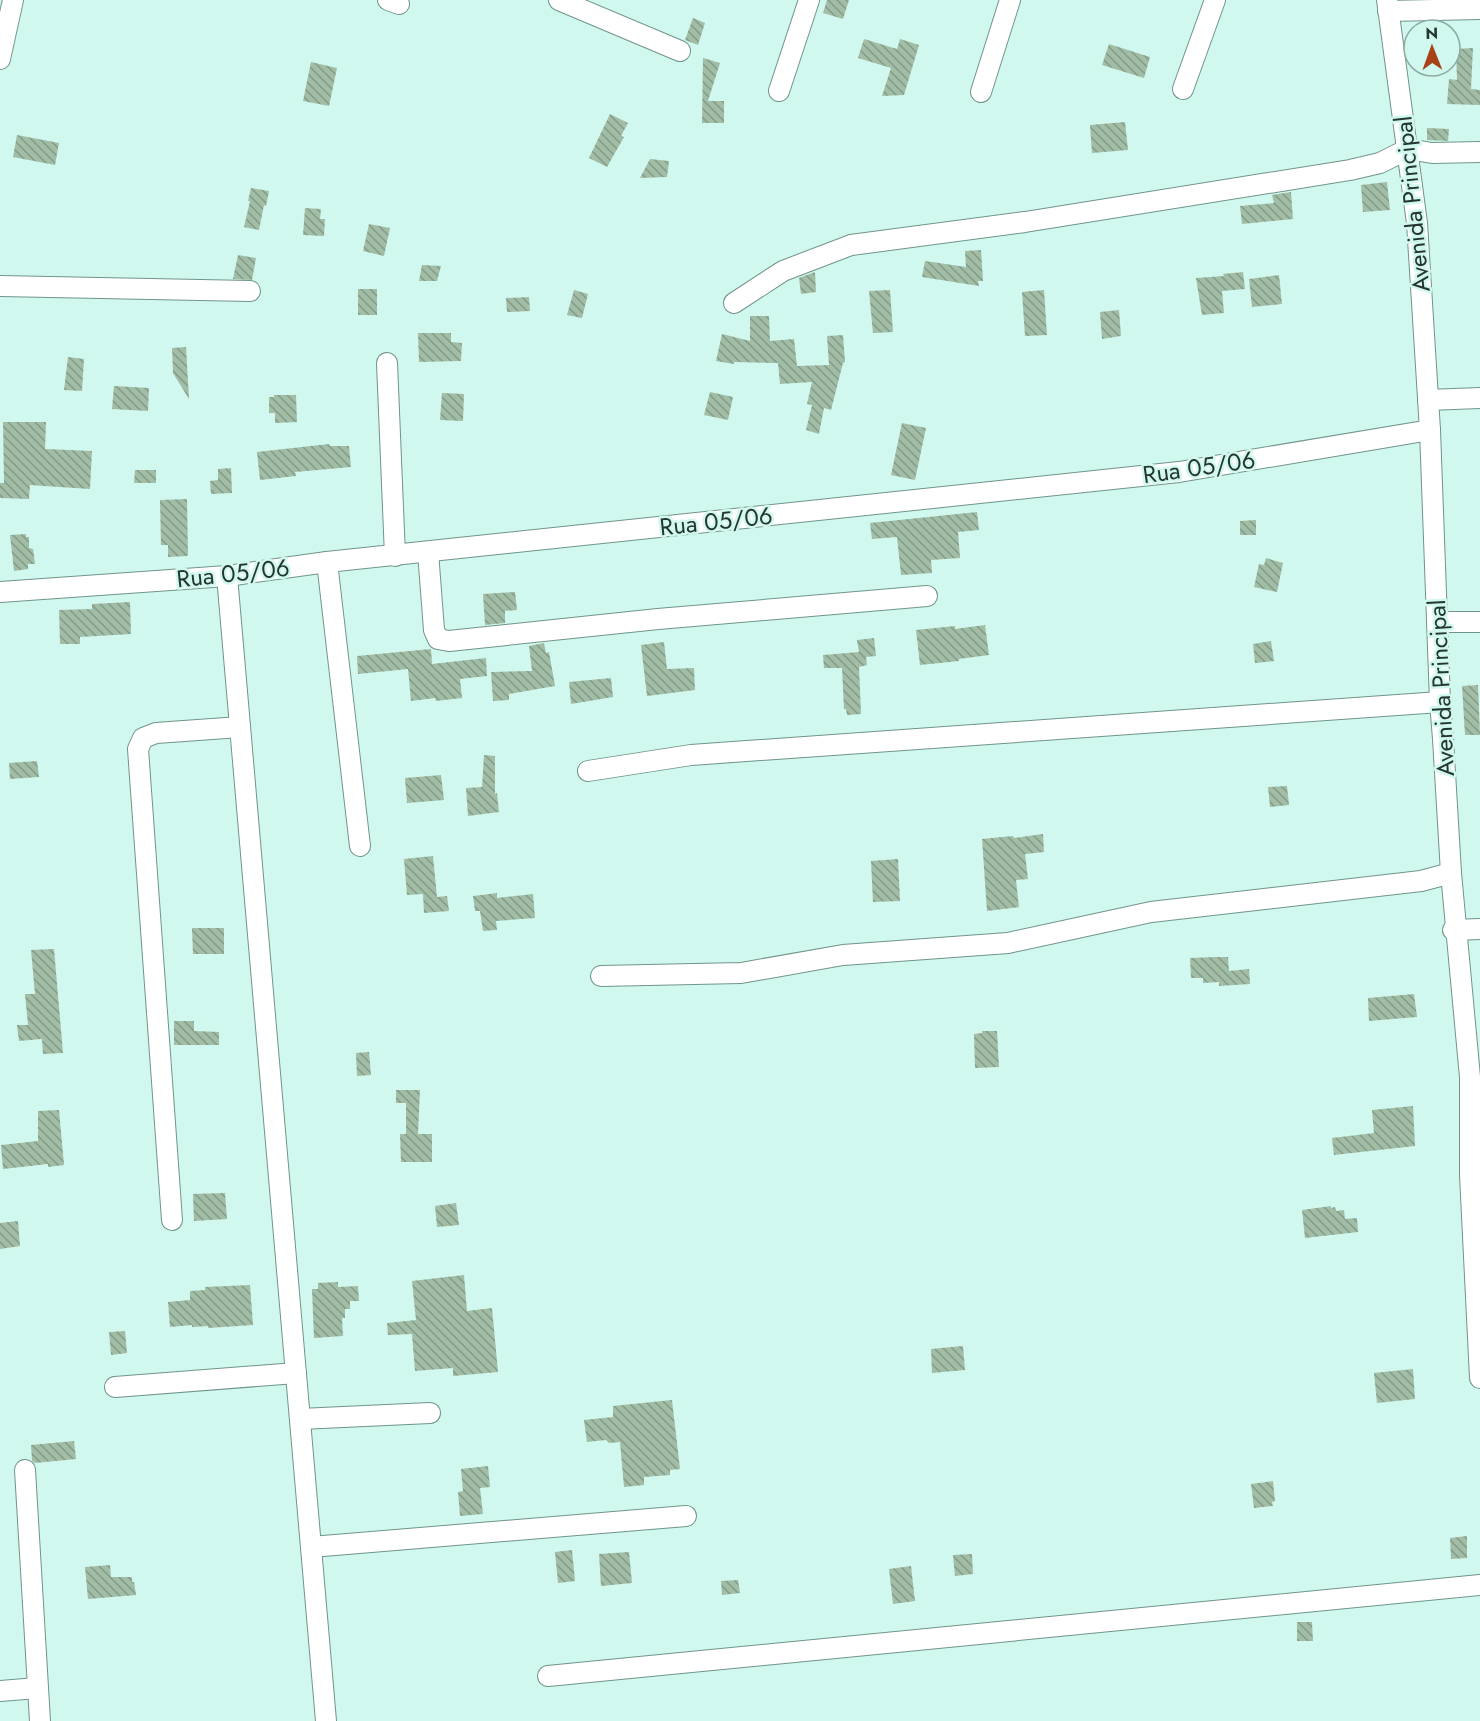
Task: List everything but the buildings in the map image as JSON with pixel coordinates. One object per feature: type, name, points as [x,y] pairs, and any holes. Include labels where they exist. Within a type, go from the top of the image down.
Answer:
[{"type":"street","points":[[559,0],[680,51]]},
{"type":"street","points":[[779,91],[809,0]]},
{"type":"street","points":[[981,92],[1010,0]]},
{"type":"street","points":[[1183,89],[1215,0]]},
{"type":"street","points":[[0,59],[9,2]]},
{"type":"street","points":[[1387,5],[1480,9]]},
{"type":"street","name":"Avenida Principal","points":[[1387,5],[1417,224],[1430,430],[1440,702],[1450,873],[1470,1077],[1480,1378]]},
{"type":"street","points":[[734,303],[783,272],[851,245],[1025,222],[1350,170],[1380,163],[1408,149],[1432,153],[1480,152]]},
{"type":"street","points":[[0,286],[250,291]]},
{"type":"street","points":[[387,363],[395,556]]},
{"type":"street","points":[[1428,400],[1480,398]]},
{"type":"street","name":"Rua 05/06","points":[[0,592],[227,576],[327,562],[1179,472],[1430,430]]},
{"type":"street","points":[[428,552],[434,630],[438,639],[449,641],[657,619],[927,596]]},
{"type":"street","points":[[327,562],[360,846]]},
{"type":"street","points":[[227,576],[326,1721]]},
{"type":"street","points":[[1437,622],[1480,622]]},
{"type":"street","points":[[588,771],[691,755],[1440,702]]},
{"type":"street","points":[[172,1220],[138,749],[143,738],[156,734],[240,727]]},
{"type":"street","points":[[601,976],[741,973],[843,955],[1008,944],[1151,912],[1421,881],[1450,873]]},
{"type":"street","points":[[1455,930],[1480,929]]},
{"type":"street","points":[[116,1387],[296,1373]]},
{"type":"street","points":[[300,1419],[430,1413]]},
{"type":"street","points":[[25,1470],[40,1721]]},
{"type":"street","points":[[311,1546],[686,1516]]},
{"type":"street","points":[[548,1676],[1480,1585]]},
{"type":"street","points":[[0,1691],[37,1688]]}]
